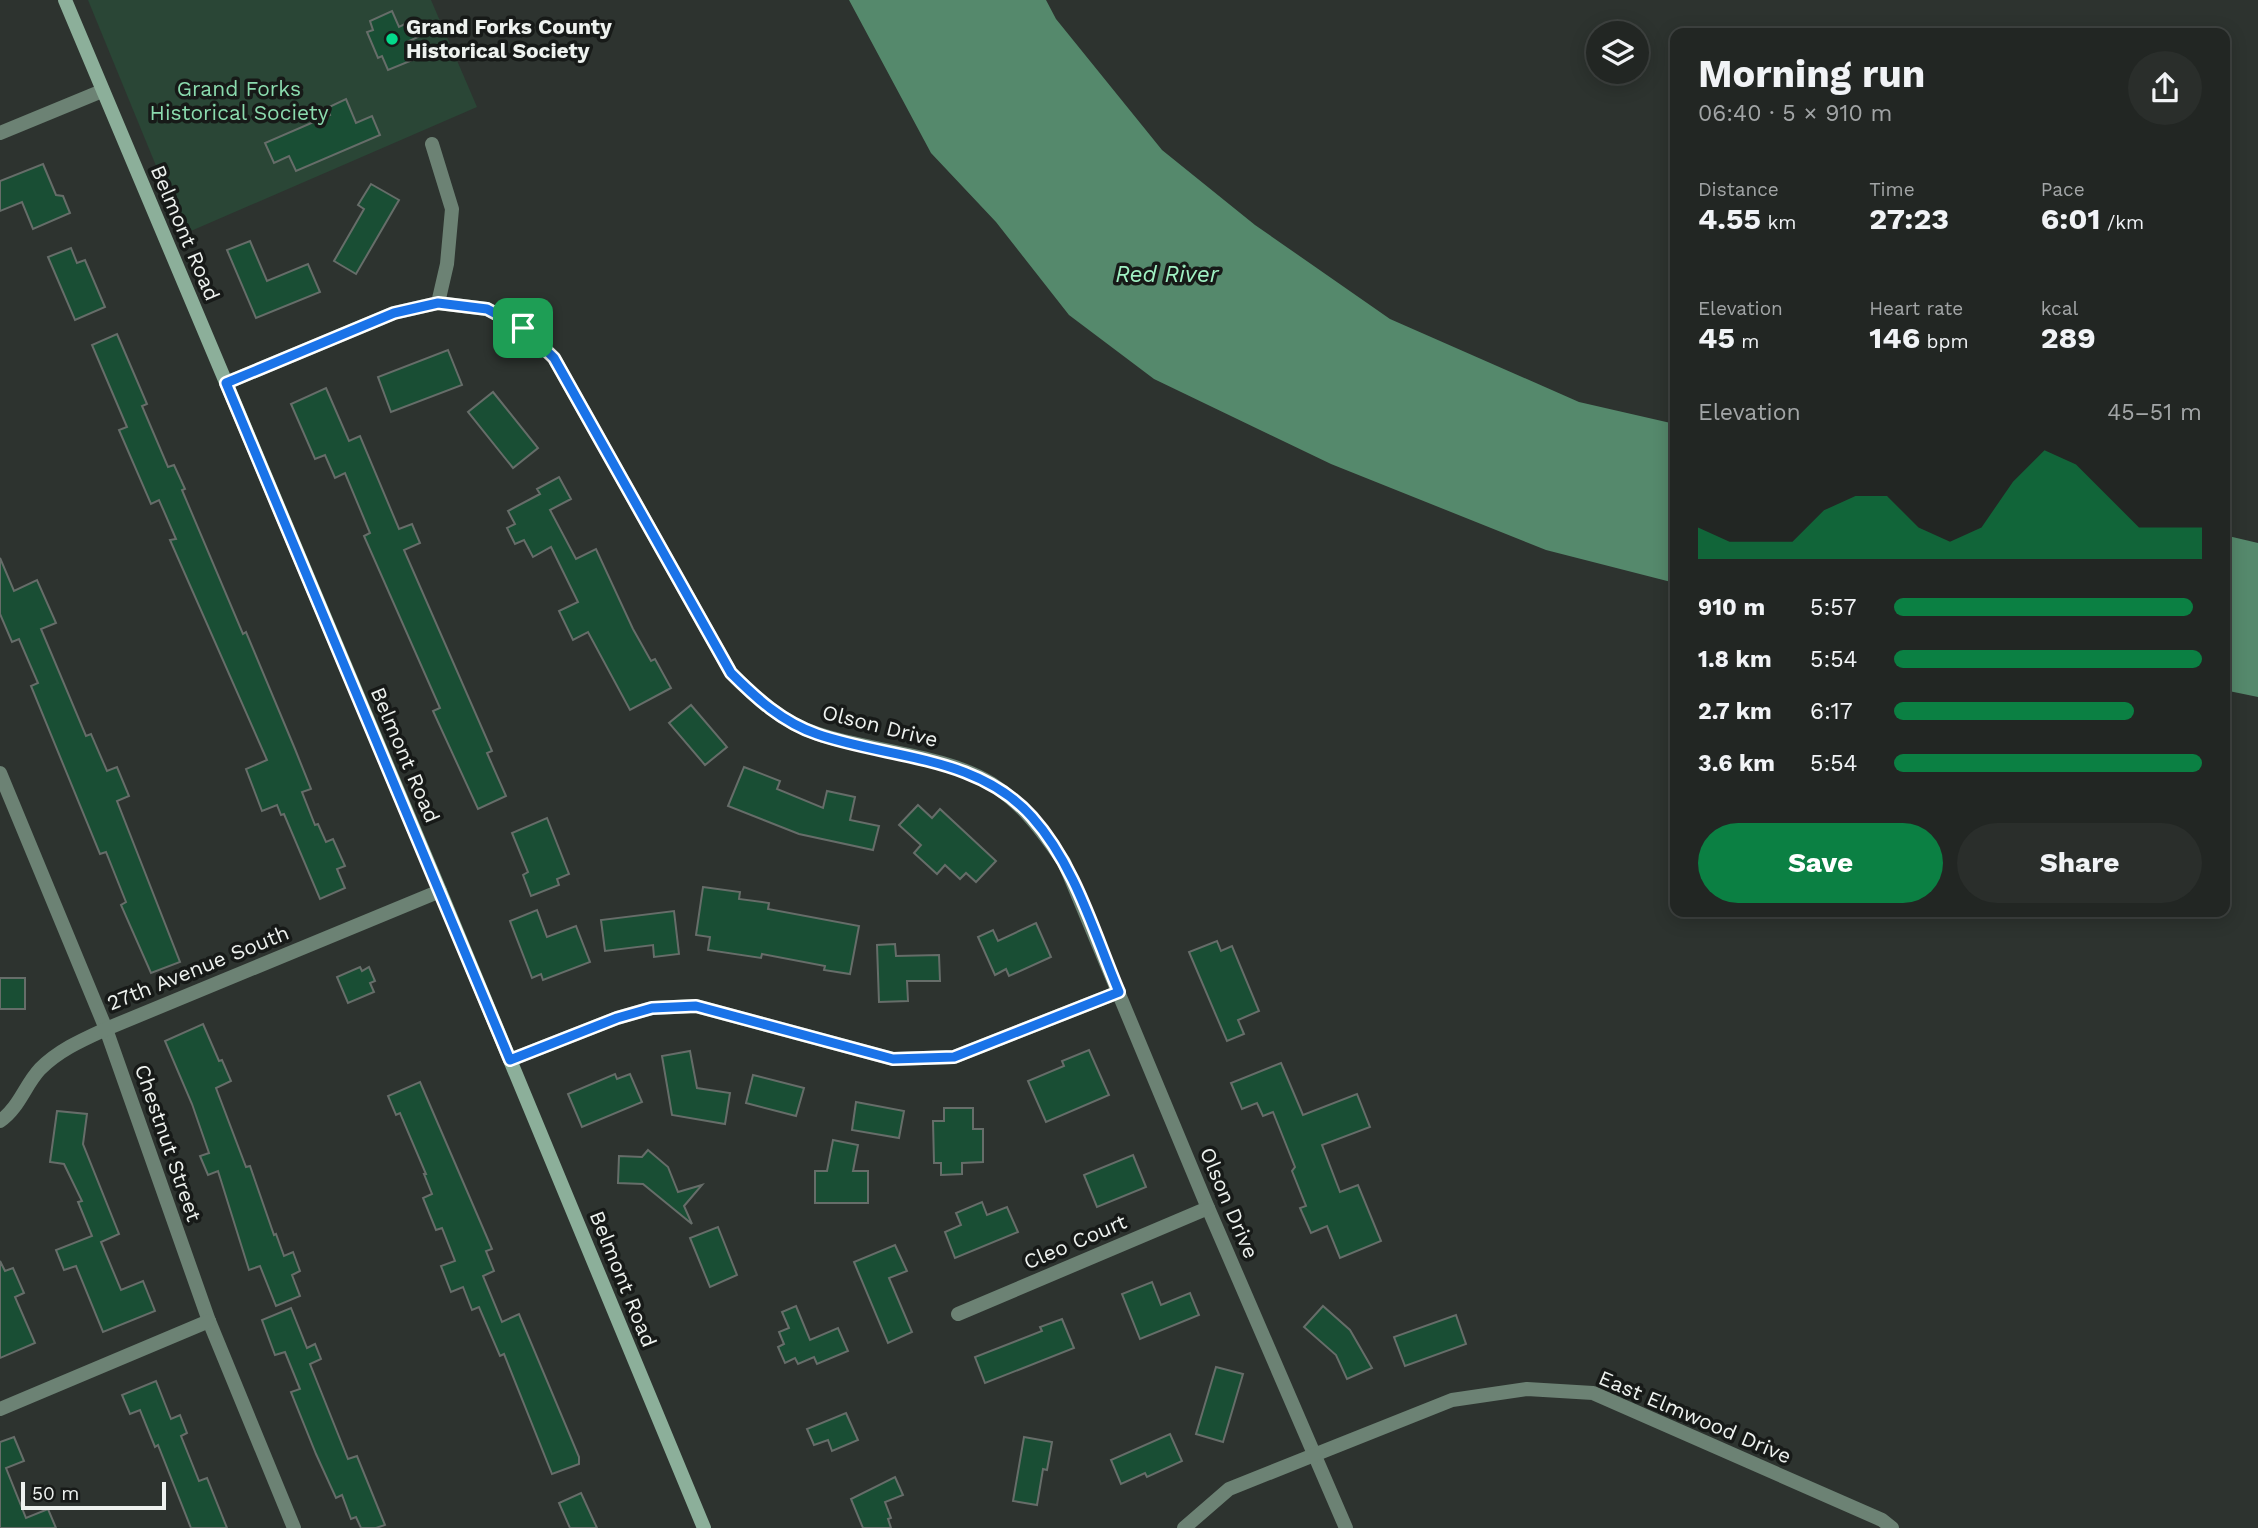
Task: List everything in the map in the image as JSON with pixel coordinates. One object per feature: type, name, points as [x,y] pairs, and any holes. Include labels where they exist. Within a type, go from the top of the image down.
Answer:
[{"type":"street","name":"Belmont Road","points":[[65,0],[440,891],[704,1528]]},
{"type":"street","points":[[0,133],[102,91]]},
{"type":"street","points":[[432,144],[452,209],[447,264],[438,303]]},
{"type":"street","name":"Olson Drive","points":[[226,383],[394,313],[438,303],[487,309],[523,328],[554,358],[731,673],[764,706],[816,734],[943,764],[979,778],[991,783],[1031,816],[1065,862],[1208,1209],[1346,1528]]},
{"type":"street","name":"Chestnut Street","points":[[0,773],[106,1029],[209,1321],[294,1528]]},
{"type":"street","name":"27th Avenue South","points":[[0,1121],[24,1094],[38,1070],[64,1049],[106,1029],[440,891]]},
{"type":"street","points":[[510,1060],[617,1018],[652,1008],[696,1006],[893,1059],[954,1057],[1119,992]]},
{"type":"street","name":"Cleo Court","points":[[958,1314],[1208,1209]]},
{"type":"street","points":[[0,1409],[209,1321]]},
{"type":"street","name":"East Elmwood Drive","points":[[1184,1528],[1229,1489],[1452,1400],[1527,1389],[1593,1393],[1882,1521],[1892,1528]]},
{"type":"green space","name":"Grand Forks Historical Society","points":[[88,0],[431,0],[477,107],[184,234]]},
{"type":"water","name":"Red River","points":[[849,0],[1046,0],[1056,19],[1162,150],[1255,225],[1390,319],[1579,402],[1670,423],[1670,582],[1546,550],[1331,464],[1154,379],[1069,315],[996,222],[931,153]]},
{"type":"water","points":[[2230,536],[2258,543],[2258,697],[2230,691]]},
{"type":"building","name":"Grand Forks County Historical Society","points":[[392,11],[399,27],[413,20],[420,36],[407,42],[415,59],[388,70],[382,56],[378,58],[367,32],[373,30],[370,21]]},
{"type":"building","points":[[346,99],[356,123],[372,116],[380,135],[296,171],[289,156],[274,163],[265,143],[330,115],[327,108]]},
{"type":"building","points":[[43,164],[56,195],[63,196],[70,213],[33,229],[22,202],[0,211],[0,181]]},
{"type":"building","points":[[371,184],[399,200],[356,274],[334,261],[364,209],[358,205]]},
{"type":"building","points":[[250,241],[267,281],[308,264],[320,292],[256,318],[227,250]]},
{"type":"building","points":[[71,248],[77,263],[85,260],[105,307],[75,320],[48,257]]},
{"type":"building","points":[[117,334],[147,404],[142,406],[168,467],[174,465],[185,489],[182,490],[295,749],[311,789],[302,792],[315,825],[318,824],[326,842],[333,839],[345,866],[337,869],[345,888],[320,899],[284,814],[281,815],[277,805],[262,811],[246,769],[267,760],[170,540],[176,539],[159,500],[151,504],[119,430],[127,427],[92,345]]},
{"type":"building","points":[[448,350],[462,385],[391,412],[378,377]]},
{"type":"building","points":[[326,388],[349,441],[360,436],[399,529],[412,524],[420,543],[404,550],[492,751],[487,753],[506,796],[478,809],[433,711],[440,708],[364,536],[370,533],[345,473],[335,478],[325,455],[315,459],[291,404]]},
{"type":"building","points":[[493,392],[538,448],[513,468],[468,412]]},
{"type":"building","points":[[559,477],[571,499],[550,510],[576,559],[596,549],[633,629],[651,661],[655,659],[671,688],[630,710],[588,632],[573,640],[559,611],[578,602],[551,547],[533,557],[524,540],[515,544],[507,528],[515,524],[508,511],[540,494],[537,489]]},
{"type":"building","points":[[0,558],[14,591],[37,580],[56,623],[41,629],[86,736],[91,734],[107,771],[117,767],[129,796],[117,801],[180,962],[151,973],[121,905],[126,902],[106,852],[100,854],[31,686],[38,683],[19,639],[12,642],[0,614]]},
{"type":"building","points":[[691,705],[727,747],[705,765],[669,723]]},
{"type":"building","points":[[744,767],[780,781],[777,789],[823,808],[827,791],[855,797],[850,820],[879,826],[873,850],[799,834],[728,806]]},
{"type":"building","points":[[918,805],[932,818],[940,809],[996,861],[976,882],[966,873],[960,879],[945,865],[937,874],[914,853],[921,845],[899,825]]},
{"type":"building","points":[[547,818],[569,874],[557,879],[559,885],[531,896],[523,875],[528,872],[512,833]]},
{"type":"building","points":[[703,887],[740,892],[739,899],[769,903],[768,909],[859,926],[850,974],[824,970],[825,966],[762,954],[761,958],[708,950],[710,937],[696,935]]},
{"type":"building","points":[[537,910],[547,937],[576,926],[590,962],[543,980],[541,974],[532,978],[510,921]]},
{"type":"building","points":[[674,911],[679,954],[654,957],[653,945],[605,951],[601,920]]},
{"type":"building","points":[[1036,923],[1051,957],[1009,976],[1006,969],[995,975],[978,937],[993,930],[998,941]]},
{"type":"building","points":[[1217,941],[1221,951],[1232,946],[1259,1011],[1238,1020],[1244,1034],[1227,1041],[1189,952]]},
{"type":"building","points":[[895,944],[896,956],[939,955],[940,981],[907,981],[908,1001],[879,1002],[877,945]]},
{"type":"building","points":[[360,967],[362,971],[369,967],[375,981],[370,983],[374,992],[348,1003],[337,977]]},
{"type":"building","points":[[0,978],[25,978],[25,1009],[0,1009]]},
{"type":"building","points":[[203,1024],[231,1081],[216,1088],[246,1167],[250,1166],[284,1256],[293,1252],[300,1271],[292,1275],[300,1296],[276,1306],[260,1266],[249,1270],[218,1171],[208,1175],[200,1156],[209,1153],[165,1041]]},
{"type":"building","points":[[1089,1050],[1109,1095],[1046,1122],[1028,1081],[1064,1066],[1062,1061]]},
{"type":"building","points":[[690,1051],[697,1088],[730,1093],[725,1124],[672,1115],[662,1056]]},
{"type":"building","points":[[1281,1063],[1303,1115],[1357,1094],[1370,1127],[1322,1145],[1340,1192],[1358,1185],[1381,1241],[1340,1258],[1327,1226],[1311,1233],[1300,1208],[1306,1206],[1292,1171],[1295,1167],[1273,1112],[1263,1116],[1257,1103],[1242,1109],[1231,1083]]},
{"type":"building","points":[[615,1074],[617,1079],[630,1074],[642,1102],[582,1127],[568,1094]]},
{"type":"building","points":[[753,1075],[804,1088],[796,1116],[746,1103]]},
{"type":"building","points":[[420,1082],[492,1249],[486,1251],[494,1271],[483,1276],[502,1322],[519,1314],[579,1457],[579,1464],[552,1474],[504,1354],[500,1356],[479,1307],[472,1310],[463,1287],[451,1292],[441,1266],[455,1261],[442,1228],[436,1230],[423,1198],[432,1194],[426,1174],[400,1113],[396,1115],[388,1096]]},
{"type":"building","points":[[856,1102],[904,1111],[899,1138],[852,1130]]},
{"type":"building","points":[[944,1108],[973,1108],[973,1129],[983,1129],[983,1162],[962,1163],[962,1174],[941,1175],[941,1163],[934,1163],[933,1121],[944,1121]]},
{"type":"building","points":[[57,1111],[87,1114],[83,1144],[119,1234],[101,1242],[121,1290],[143,1281],[155,1311],[103,1332],[76,1266],[64,1270],[56,1250],[92,1236],[78,1202],[82,1201],[64,1164],[50,1162]]},
{"type":"building","points":[[833,1140],[858,1145],[853,1171],[868,1171],[868,1203],[815,1203],[815,1171],[827,1171]]},
{"type":"building","points":[[648,1150],[668,1167],[678,1192],[702,1185],[684,1206],[692,1224],[643,1184],[618,1183],[619,1156],[642,1157]]},
{"type":"building","points":[[1133,1155],[1146,1187],[1097,1207],[1084,1175]]},
{"type":"building","points":[[982,1202],[987,1215],[1007,1207],[1018,1232],[955,1258],[945,1232],[961,1225],[956,1213]]},
{"type":"building","points":[[718,1227],[737,1275],[710,1287],[690,1238]]},
{"type":"building","points":[[895,1245],[907,1271],[889,1278],[912,1332],[888,1343],[854,1262]]},
{"type":"building","points":[[0,1261],[5,1271],[13,1268],[24,1293],[15,1297],[35,1343],[0,1358]]},
{"type":"building","points":[[1152,1282],[1161,1305],[1190,1293],[1199,1315],[1140,1339],[1122,1294]]},
{"type":"building","points":[[796,1306],[810,1340],[838,1328],[848,1351],[817,1364],[814,1357],[798,1364],[795,1358],[785,1363],[778,1347],[784,1344],[779,1332],[789,1328],[782,1312]]},
{"type":"building","points":[[1323,1306],[1350,1330],[1372,1368],[1347,1379],[1336,1355],[1304,1327]]},
{"type":"building","points":[[291,1308],[307,1348],[315,1344],[321,1359],[310,1364],[348,1459],[357,1456],[385,1525],[361,1528],[356,1517],[351,1519],[342,1495],[336,1498],[316,1454],[291,1392],[300,1389],[285,1352],[275,1355],[262,1320]]},
{"type":"building","points":[[1456,1315],[1466,1344],[1405,1366],[1394,1337]]},
{"type":"building","points":[[1062,1319],[1074,1348],[985,1383],[975,1357],[1042,1331],[1040,1327]]},
{"type":"building","points":[[1216,1367],[1243,1374],[1223,1442],[1196,1434]]},
{"type":"building","points":[[156,1381],[171,1419],[180,1415],[187,1433],[181,1436],[199,1481],[207,1478],[227,1528],[191,1528],[158,1445],[155,1447],[140,1410],[130,1414],[122,1395]]},
{"type":"building","points":[[846,1413],[858,1440],[832,1451],[828,1440],[814,1445],[807,1429]]},
{"type":"building","points":[[1170,1434],[1182,1461],[1147,1477],[1145,1473],[1121,1484],[1111,1460]]},
{"type":"building","points":[[14,1437],[24,1461],[6,1468],[26,1518],[48,1509],[56,1528],[0,1528],[0,1442]]},
{"type":"building","points":[[1024,1437],[1052,1442],[1047,1470],[1043,1469],[1037,1505],[1013,1501]]},
{"type":"building","points":[[895,1477],[903,1495],[885,1502],[891,1518],[888,1519],[891,1528],[863,1528],[851,1499]]},
{"type":"building","points":[[581,1493],[597,1528],[570,1528],[559,1503]]},
{"type":"place","name":"Grand Forks County Historical Society","points":[[392,39]]},
{"type":"route","points":[[438,303],[487,309],[523,328],[554,358],[731,673],[764,706],[816,734],[943,764],[991,783],[1031,816],[1065,862],[1119,992],[954,1057],[893,1059],[696,1006],[652,1008],[617,1018],[510,1060],[226,383],[394,313],[438,303]]}]
